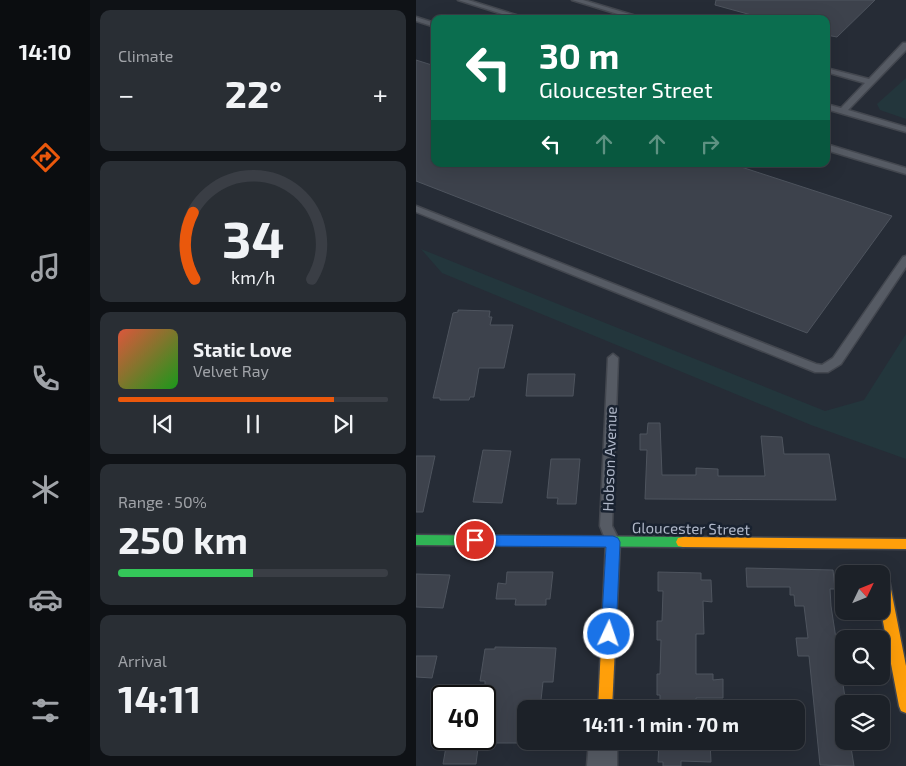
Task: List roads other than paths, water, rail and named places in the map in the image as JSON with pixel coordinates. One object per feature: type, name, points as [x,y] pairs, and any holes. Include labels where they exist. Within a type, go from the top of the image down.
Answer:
[{"type":"street","name":"Gloucester Street","points":[[416,540],[906,544]]},
{"type":"street","name":"Hobson Avenue","points":[[605,700],[613,542]]},
{"type":"street","points":[[876,544],[880,565]]},
{"type":"street","points":[[890,620],[906,706]]},
{"type":"street","points":[[602,766],[603,750]]},
{"type":"lane","points":[[462,0],[513,15]]},
{"type":"lane","points":[[575,0],[629,15]]},
{"type":"lane","points":[[416,19],[431,24]]},
{"type":"lane","points":[[843,111],[906,45]]},
{"type":"lane","points":[[830,71],[870,82]]},
{"type":"lane","points":[[830,107],[906,130]]},
{"type":"lane","points":[[830,148],[906,172]]},
{"type":"lane","points":[[416,209],[815,368],[824,369],[837,362],[906,259]]},
{"type":"lane","name":"Hobson Avenue","points":[[613,358],[606,526],[613,542]]}]
